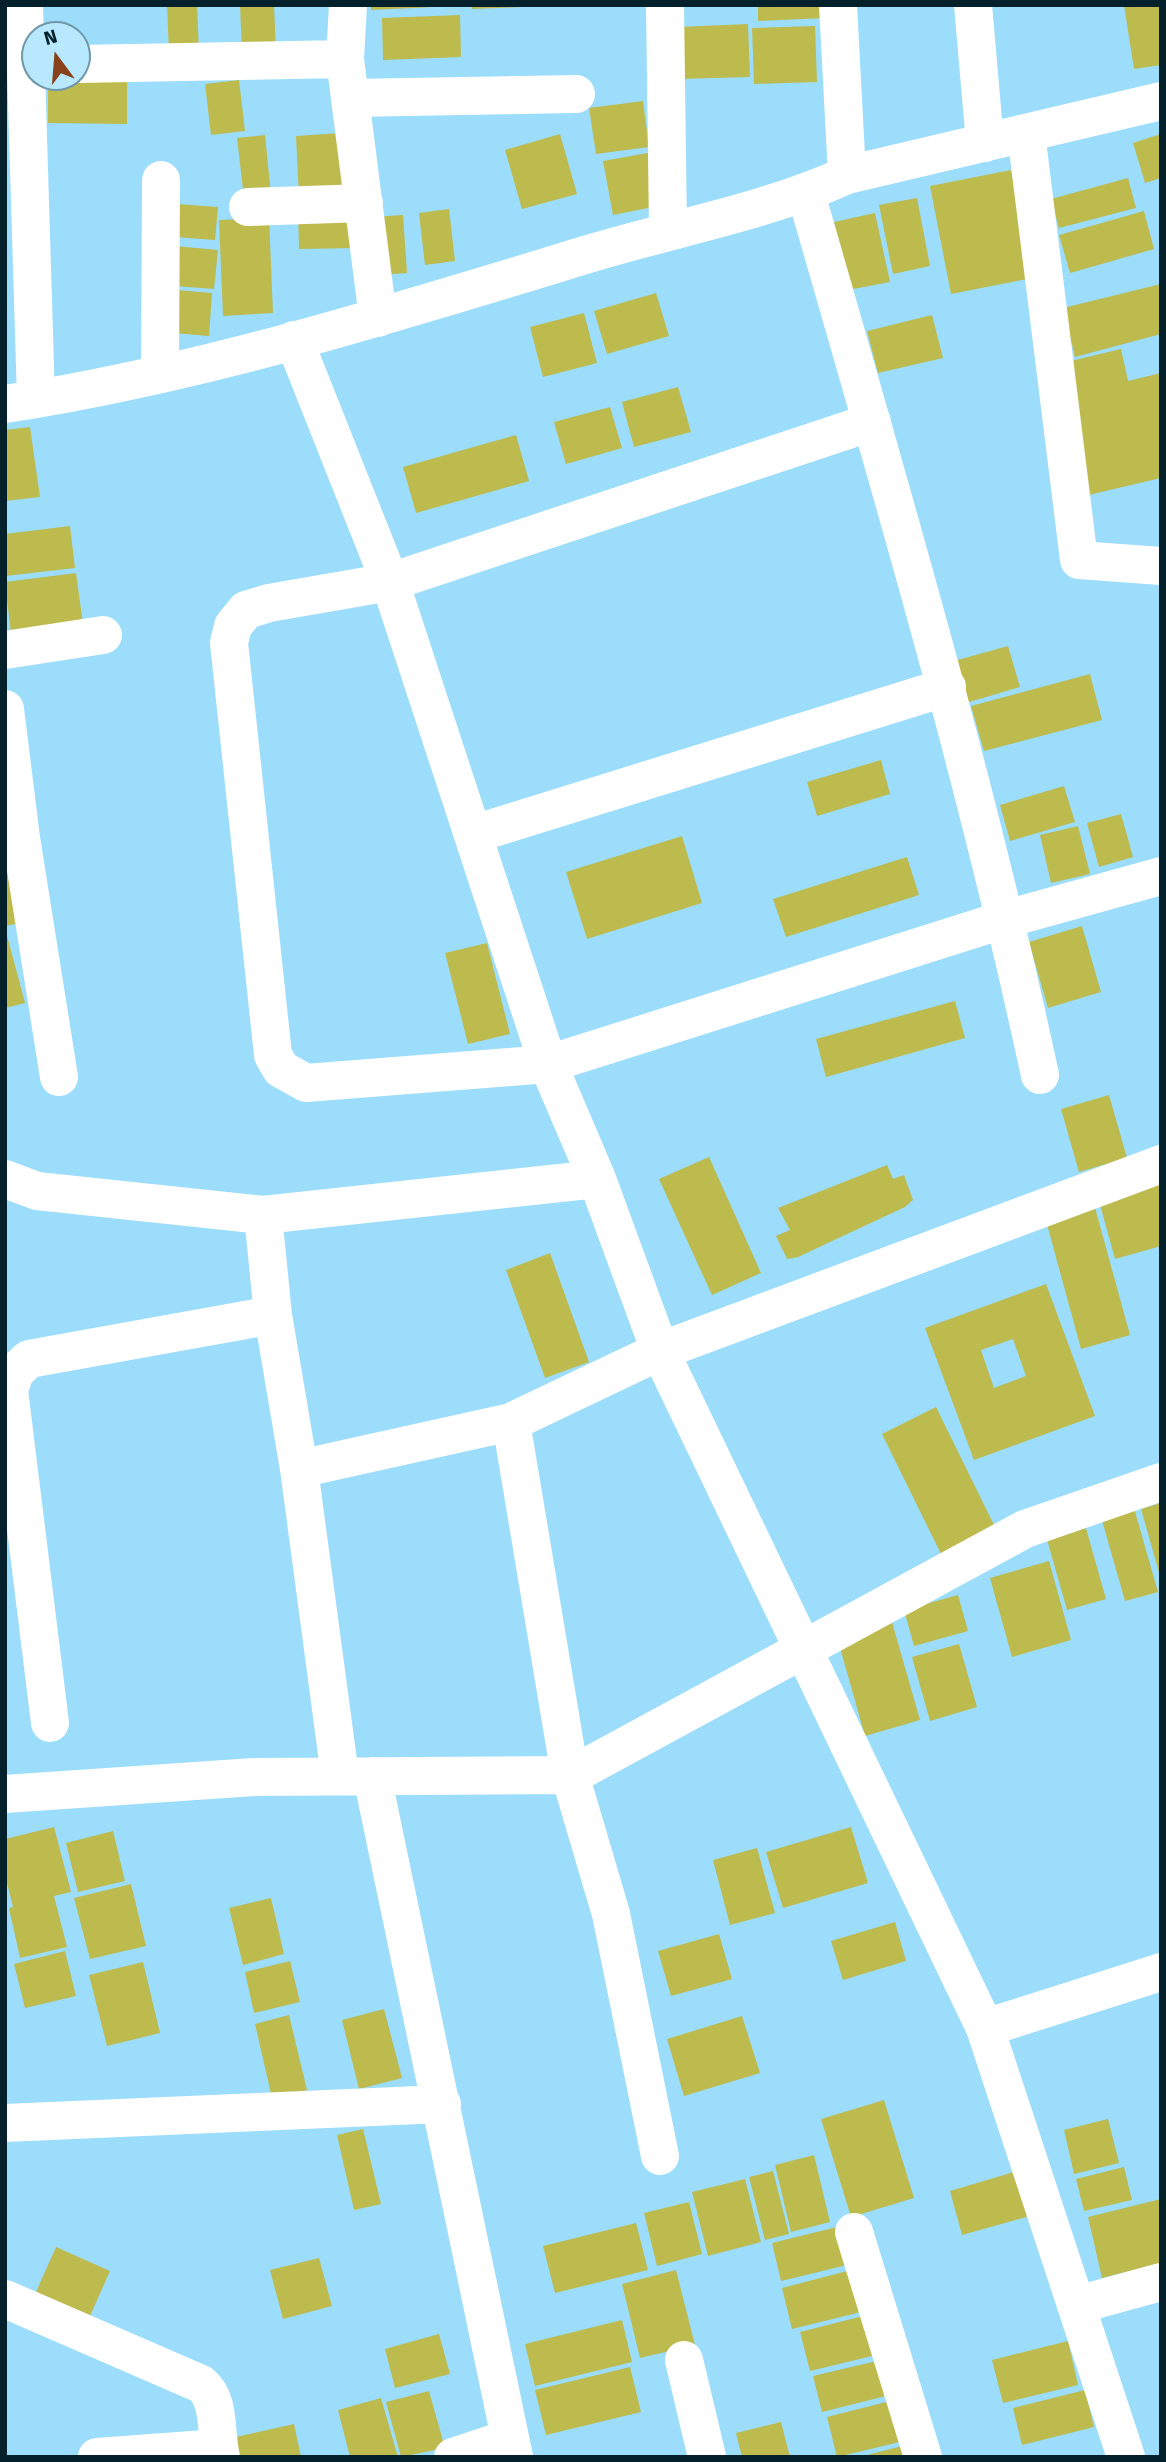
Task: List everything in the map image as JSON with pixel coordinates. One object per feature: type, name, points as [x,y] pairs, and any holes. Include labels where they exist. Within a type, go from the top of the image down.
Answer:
[{"type":"street","points":[[348,5],[345,59],[378,318]]},
{"type":"street","points":[[666,5],[668,230]]},
{"type":"street","points":[[838,5],[847,175]]},
{"type":"street","points":[[973,5],[985,143]]},
{"type":"street","points":[[91,64],[345,59]]},
{"type":"street","points":[[22,91],[21,402],[160,373],[378,318],[668,230],[806,194],[847,175],[1161,101]]},
{"type":"street","points":[[350,98],[576,94]]},
{"type":"street","points":[[1026,133],[1079,560],[1161,566]]},
{"type":"street","points":[[160,373],[162,180]]},
{"type":"street","points":[[806,194],[947,687],[1006,919],[1040,1075]]},
{"type":"street","points":[[248,207],[364,203]]},
{"type":"street","points":[[294,340],[390,582],[548,1064],[597,1180],[660,1351],[804,1646],[985,2028],[1126,2457]]},
{"type":"street","points":[[872,422],[390,582],[269,603],[246,610],[233,626],[229,643],[273,1055],[281,1069],[306,1083],[548,1064],[1006,919],[1161,876]]},
{"type":"street","points":[[5,650],[103,635]]},
{"type":"street","points":[[474,834],[947,687]]},
{"type":"street","points":[[5,709],[13,839],[59,1077]]},
{"type":"street","points":[[299,1469],[511,1422],[660,1351],[1161,1164]]},
{"type":"street","points":[[5,1179],[37,1191],[264,1215],[597,1180]]},
{"type":"street","points":[[264,1215],[273,1315],[356,1776],[442,2104],[512,2447],[453,2457]]},
{"type":"street","points":[[50,1723],[9,1390],[15,1372],[29,1359],[273,1315]]},
{"type":"street","points":[[511,1422],[570,1775],[611,1914],[660,2156]]},
{"type":"street","points":[[5,1794],[254,1777],[570,1775],[804,1646],[1025,1529],[1161,1482]]},
{"type":"street","points":[[985,2028],[1161,1972]]},
{"type":"street","points":[[5,2123],[442,2104]]},
{"type":"street","points":[[854,2232],[923,2457]]},
{"type":"street","points":[[1077,2305],[1161,2282]]},
{"type":"street","points":[[5,2300],[201,2384],[209,2390],[214,2404],[220,2452],[97,2457]]},
{"type":"street","points":[[684,2360],[707,2457]]},
{"type":"building","points":[[167,5],[197,5],[199,52],[169,53]]},
{"type":"building","points":[[240,5],[274,5],[276,53],[242,54]]},
{"type":"building","points":[[371,5],[434,5],[434,7],[371,10]]},
{"type":"building","points":[[472,5],[522,5],[522,7],[472,9]]},
{"type":"building","points":[[758,5],[825,5],[826,18],[758,21]]},
{"type":"building","points":[[1124,5],[1161,5],[1161,65],[1134,69]]},
{"type":"building","points":[[460,15],[461,57],[383,60],[382,18]]},
{"type":"building","points":[[748,24],[750,77],[679,79],[678,27]]},
{"type":"building","points":[[815,26],[817,82],[754,84],[752,28]]},
{"type":"building","points":[[91,79],[127,79],[127,124],[48,123],[48,91],[91,91]]},
{"type":"building","points":[[239,80],[245,131],[211,135],[205,84]]},
{"type":"building","points":[[643,101],[649,147],[596,154],[589,108]]},
{"type":"building","points":[[341,133],[344,194],[299,197],[296,136]]},
{"type":"building","points":[[560,134],[577,194],[522,209],[505,150]]},
{"type":"building","points":[[1161,134],[1161,178],[1145,183],[1133,143]]},
{"type":"building","points":[[265,135],[271,195],[244,198],[237,138]]},
{"type":"building","points":[[653,152],[663,205],[613,215],[603,161]]},
{"type":"building","points":[[1011,170],[1032,278],[951,294],[930,186]]},
{"type":"building","points":[[1128,178],[1136,208],[1059,228],[1051,199]]},
{"type":"building","points":[[917,198],[930,266],[893,274],[879,205]]},
{"type":"building","points":[[164,203],[218,207],[215,240],[162,236]]},
{"type":"building","points":[[355,209],[356,248],[299,249],[298,210]]},
{"type":"building","points":[[449,209],[455,261],[425,265],[419,213]]},
{"type":"building","points":[[1144,211],[1154,249],[1070,273],[1059,235]]},
{"type":"building","points":[[875,213],[890,282],[848,290],[834,222]]},
{"type":"building","points":[[403,215],[407,273],[377,275],[373,217]]},
{"type":"building","points":[[269,218],[273,313],[223,316],[219,220]]},
{"type":"building","points":[[164,245],[218,250],[214,289],[161,285]]},
{"type":"building","points":[[1161,284],[1161,334],[1075,357],[1063,308]]},
{"type":"building","points":[[165,289],[212,293],[209,336],[161,332]]},
{"type":"building","points":[[656,293],[669,336],[607,354],[594,311]]},
{"type":"building","points":[[584,313],[597,363],[543,377],[530,327]]},
{"type":"building","points":[[932,315],[943,358],[878,373],[867,331]]},
{"type":"building","points":[[1121,349],[1128,381],[1161,373],[1161,478],[1080,497],[1062,363]]},
{"type":"building","points":[[678,387],[691,432],[634,447],[622,402]]},
{"type":"building","points":[[610,407],[622,448],[566,464],[554,422]]},
{"type":"building","points":[[30,427],[40,497],[5,501],[5,430]]},
{"type":"building","points":[[516,435],[529,481],[416,513],[403,467]]},
{"type":"building","points":[[70,526],[75,568],[6,576],[5,534]]},
{"type":"building","points":[[76,573],[83,624],[11,634],[5,582]]},
{"type":"building","points":[[1008,646],[1020,687],[966,703],[954,661]]},
{"type":"building","points":[[1090,674],[1102,720],[984,751],[971,706]]},
{"type":"building","points":[[881,760],[890,794],[817,816],[807,782]]},
{"type":"building","points":[[1064,786],[1075,822],[1010,841],[1000,805]]},
{"type":"building","points":[[1121,814],[1133,857],[1099,867],[1087,823]]},
{"type":"building","points":[[1078,826],[1090,874],[1051,883],[1040,835]]},
{"type":"building","points":[[682,836],[702,903],[587,939],[566,872]]},
{"type":"building","points":[[5,849],[21,923],[5,926]]},
{"type":"building","points":[[907,857],[919,895],[786,937],[773,899]]},
{"type":"building","points":[[1082,926],[1101,992],[1048,1008],[1029,942]]},
{"type":"building","points":[[5,928],[25,1003],[5,1008]]},
{"type":"building","points":[[487,943],[510,1034],[468,1044],[445,953]]},
{"type":"building","points":[[955,1001],[965,1038],[826,1077],[816,1039]]},
{"type":"building","points":[[1109,1095],[1127,1158],[1079,1172],[1061,1109]]},
{"type":"building","points":[[709,1157],[761,1273],[712,1295],[659,1179]]},
{"type":"building","points":[[887,1165],[893,1179],[904,1175],[913,1200],[905,1207],[798,1257],[787,1259],[776,1236],[790,1230],[778,1208]]},
{"type":"building","points":[[1159,1184],[1161,1246],[1115,1259],[1099,1201]]},
{"type":"building","points":[[1094,1204],[1130,1335],[1081,1349],[1045,1217]]},
{"type":"building","points":[[550,1253],[589,1362],[545,1378],[506,1270]]},
{"type":"building","points":[[1046,1284],[1095,1416],[974,1460],[925,1328]],"holes":[[[1013,1339],[1026,1376],[994,1388],[981,1350]]]},
{"type":"building","points":[[936,1407],[995,1527],[941,1554],[882,1434]]},
{"type":"building","points":[[1161,1503],[1161,1576],[1160,1576],[1141,1509]]},
{"type":"building","points":[[1134,1508],[1158,1592],[1125,1601],[1101,1517]]},
{"type":"building","points":[[1085,1525],[1106,1599],[1067,1610],[1046,1536]]},
{"type":"building","points":[[1049,1561],[1071,1640],[1012,1657],[990,1578]]},
{"type":"building","points":[[958,1595],[968,1631],[914,1646],[904,1610]]},
{"type":"building","points":[[892,1622],[920,1720],[865,1736],[837,1637]]},
{"type":"building","points":[[959,1644],[977,1707],[930,1721],[912,1657]]},
{"type":"building","points":[[54,1827],[71,1892],[54,1896],[67,1947],[20,1958],[9,1908],[13,1907],[5,1875],[5,1839]]},
{"type":"building","points":[[851,1827],[868,1883],[783,1908],[766,1852]]},
{"type":"building","points":[[113,1831],[125,1881],[78,1892],[66,1843]]},
{"type":"building","points":[[757,1848],[775,1913],[730,1925],[713,1860]]},
{"type":"building","points":[[131,1884],[146,1946],[90,1959],[74,1898]]},
{"type":"building","points":[[271,1898],[284,1954],[243,1965],[229,1908]]},
{"type":"building","points":[[895,1922],[906,1961],[843,1980],[831,1941]]},
{"type":"building","points":[[719,1934],[732,1979],[671,1996],[658,1951]]},
{"type":"building","points":[[65,1951],[76,1996],[25,2008],[14,1964]]},
{"type":"building","points":[[290,1961],[300,2002],[254,2013],[245,1972]]},
{"type":"building","points":[[143,1962],[160,2033],[107,2046],[89,1975]]},
{"type":"building","points":[[384,2009],[402,2078],[359,2089],[342,2020]]},
{"type":"building","points":[[289,2015],[307,2090],[272,2098],[255,2024]]},
{"type":"building","points":[[742,2016],[760,2073],[684,2096],[667,2039]]},
{"type":"building","points":[[884,2100],[914,2198],[851,2217],[821,2119]]},
{"type":"building","points":[[1108,2119],[1119,2163],[1074,2174],[1064,2130]]},
{"type":"building","points":[[363,2129],[381,2204],[354,2210],[337,2135]]},
{"type":"building","points":[[814,2155],[830,2222],[791,2232],[775,2165]]},
{"type":"building","points":[[1124,2167],[1132,2200],[1084,2211],[1076,2179]]},
{"type":"building","points":[[1024,2169],[1037,2214],[962,2235],[950,2191]]},
{"type":"building","points":[[773,2171],[789,2234],[765,2240],[749,2177]]},
{"type":"building","points":[[745,2179],[761,2242],[708,2256],[692,2192]]},
{"type":"building","points":[[1161,2199],[1161,2263],[1102,2278],[1088,2217]]},
{"type":"building","points":[[689,2202],[702,2254],[657,2266],[644,2213]]},
{"type":"building","points":[[636,2223],[648,2270],[555,2293],[543,2246]]},
{"type":"building","points":[[837,2227],[847,2265],[781,2281],[772,2243]]},
{"type":"building","points":[[56,2247],[110,2271],[90,2316],[36,2292]]},
{"type":"building","points":[[319,2258],[332,2306],[283,2319],[270,2270]]},
{"type":"building","points":[[676,2270],[695,2345],[640,2358],[622,2284]]},
{"type":"building","points":[[851,2270],[861,2312],[792,2329],[782,2288]]},
{"type":"building","points":[[863,2316],[872,2356],[810,2371],[800,2332]]},
{"type":"building","points":[[622,2320],[632,2362],[535,2386],[525,2344]]},
{"type":"building","points":[[439,2334],[450,2374],[395,2388],[385,2349]]},
{"type":"building","points":[[1068,2341],[1078,2385],[1003,2403],[992,2360]]},
{"type":"building","points":[[881,2360],[890,2395],[822,2412],[813,2376]]},
{"type":"building","points":[[630,2367],[641,2412],[546,2435],[535,2390]]},
{"type":"building","points":[[1085,2390],[1094,2427],[1022,2445],[1013,2408]]},
{"type":"building","points":[[429,2391],[445,2448],[401,2457],[386,2402]]},
{"type":"building","points":[[381,2398],[398,2457],[350,2457],[338,2410]]},
{"type":"building","points":[[898,2399],[908,2440],[837,2457],[827,2417]]},
{"type":"building","points":[[781,2422],[790,2457],[742,2457],[736,2433]]},
{"type":"building","points":[[294,2424],[301,2457],[232,2457],[227,2439]]},
{"type":"building","points":[[910,2444],[913,2457],[863,2457],[863,2456]]}]
